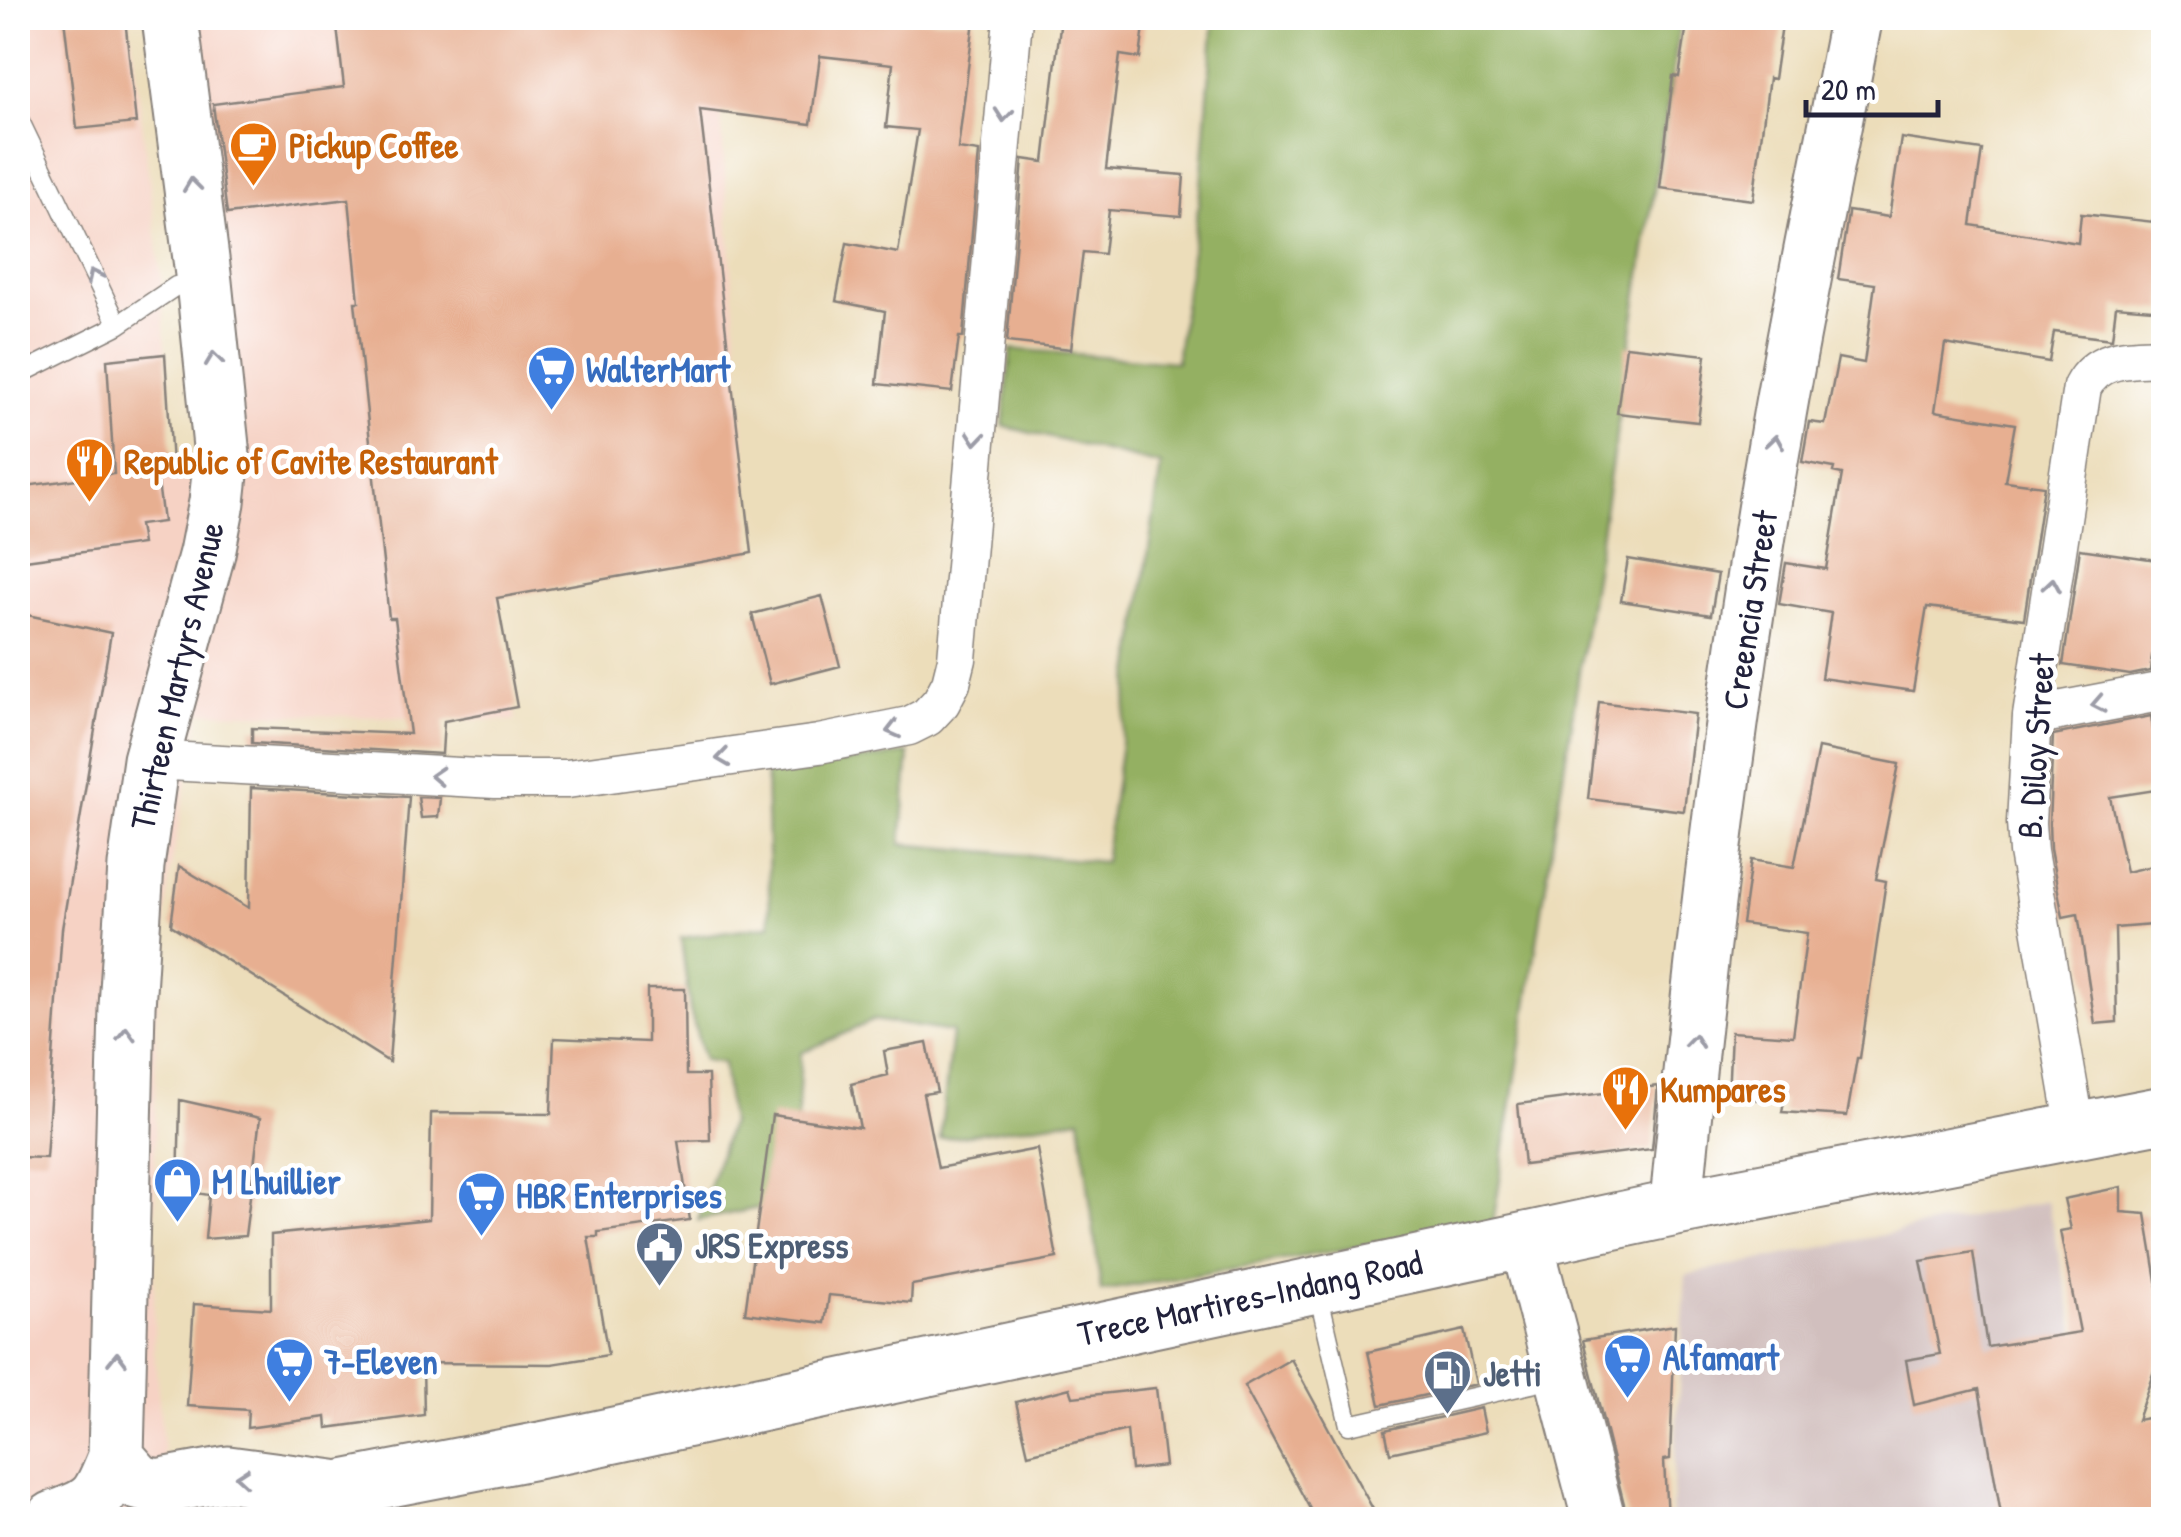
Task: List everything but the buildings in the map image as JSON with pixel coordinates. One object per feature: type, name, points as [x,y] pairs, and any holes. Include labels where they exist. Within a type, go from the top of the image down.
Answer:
[{"type":"main road","name":"Thirteen Martyrs Avenue","points":[[116,1457],[128,990],[136,866],[151,760],[198,590],[220,478],[222,436],[170,18]]},
{"type":"main road","name":"Trece Martires-Indang Road","points":[[262,1520],[338,1489],[558,1447],[1676,1208],[2164,1114]]},
{"type":"main road","name":"Trece Martires-Indang Road","points":[[116,1457],[138,1482],[156,1488],[228,1474],[338,1489]]},
{"type":"main road","points":[[18,1516],[54,1519],[81,1510],[101,1495],[116,1457]]},
{"type":"street","points":[[151,760],[567,779],[819,744],[909,726],[926,716],[941,702],[952,683],[958,659],[1013,18]]},
{"type":"street","name":"Creencia Street","points":[[1676,1208],[1714,856],[1744,643],[1780,412],[1856,18]]},
{"type":"street","name":"B. Diloy Street","points":[[2076,1130],[2028,852],[2032,716],[2082,386],[2089,374],[2110,361],[2164,356]]},
{"type":"street","points":[[2032,716],[2164,691]]},
{"type":"street","points":[[1526,1240],[1598,1520]]},
{"type":"street","points":[[116,1457],[120,1520]]},
{"type":"lane","points":[[18,117],[118,325]]},
{"type":"lane","points":[[18,376],[118,325],[176,286],[204,282]]},
{"type":"lane","points":[[1316,1283],[1349,1425],[1562,1376]]},
{"type":"shaded area","points":[[18,18],[129,18],[161,276],[172,464],[222,459],[168,18],[714,18],[752,553],[498,598],[516,721],[200,712],[170,873],[156,1021],[154,1348],[170,1519],[18,1519]]},
{"type":"shaded area","points":[[2047,1201],[2117,1519],[1671,1520],[1686,1275]]},
{"type":"green space","points":[[1214,18],[1681,18],[1493,1224],[1101,1291],[1080,1118],[940,1139],[952,1032],[874,1020],[801,1053],[793,1201],[698,1220],[730,1123],[723,1063],[704,1060],[690,1010],[681,938],[770,925],[766,773],[909,753],[901,844],[1104,862],[1161,465],[1003,426],[1011,349],[1176,362],[1201,185]]},
{"type":"place","name":"Pickup Coffee","points":[[254,188]]},
{"type":"place","name":"WalterMart","points":[[551,412]]},
{"type":"place","name":"Republic of Cavite Restaurant","points":[[89,504]]},
{"type":"place","name":"Kumpares","points":[[1625,1132]]},
{"type":"place","name":"M Lhuillier","points":[[177,1224]]},
{"type":"place","name":"HBR Enterprises","points":[[481,1238]]},
{"type":"place","name":"JRS Express","points":[[660,1288]]},
{"type":"place","name":"Alfamart","points":[[1628,1400]]},
{"type":"place","name":"7-Eleven","points":[[289,1404]]},
{"type":"place","name":"Jetti","points":[[1448,1416]]}]
